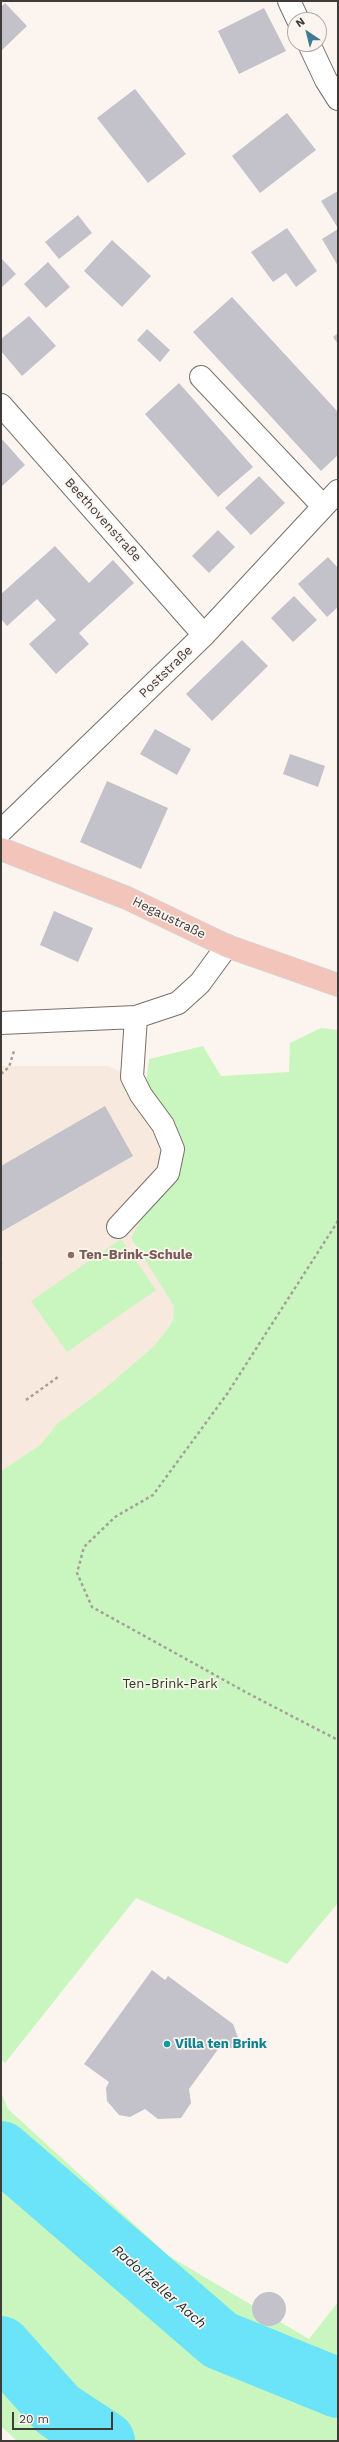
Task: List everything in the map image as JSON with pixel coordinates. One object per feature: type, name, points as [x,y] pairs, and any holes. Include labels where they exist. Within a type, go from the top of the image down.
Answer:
[{"type":"main road","name":"Hegaustraße","points":[[1,849],[127,898],[227,946],[338,985]]},
{"type":"street","points":[[289,1],[294,12]]},
{"type":"street","points":[[313,52],[326,80],[338,99]]},
{"type":"street","name":"Poststraße","points":[[1,831],[204,635],[330,498],[201,377]]},
{"type":"street","name":"Beethovenstraße","points":[[1,405],[204,635]]},
{"type":"street","points":[[1,1023],[136,1017],[178,1003],[200,983],[227,946]]},
{"type":"street","points":[[118,1227],[168,1173],[173,1149],[163,1125],[141,1095],[132,1077],[136,1017]]},
{"type":"path","points":[[338,1221],[227,1394],[153,1495],[115,1517],[84,1547],[77,1573],[92,1607],[251,1695],[338,1740]]},
{"type":"path","points":[[26,1400],[58,1377]]},
{"type":"shaded area","name":"Ten-Brink-Schule","points":[[1,1066],[108,1066],[132,1077],[183,1149],[131,1238],[169,1294],[174,1306],[173,1320],[154,1346],[104,1389],[58,1423],[40,1445],[1,1471]]},
{"type":"green space","name":"Ten-Brink-Park","points":[[321,1028],[338,1030],[338,1903],[287,1964],[136,1898],[5,2063],[1,2060],[1,1471],[40,1445],[58,1423],[104,1389],[154,1346],[173,1320],[174,1306],[131,1238],[146,1210],[173,1181],[146,1083],[149,1059],[203,1046],[221,1076],[289,1072],[290,1043]]},
{"type":"green space","points":[[121,1239],[156,1290],[67,1352],[31,1301]]},
{"type":"green space","points":[[1,2092],[8,2109],[169,2256],[309,2339],[338,2302],[338,2441],[17,2441],[1,2426]]},
{"type":"building","points":[[5,3],[27,26],[1,51],[1,7]]},
{"type":"building","points":[[264,8],[286,51],[239,74],[218,31]]},
{"type":"building","points":[[135,89],[186,154],[148,183],[97,118]]},
{"type":"building","points":[[287,113],[316,150],[260,193],[232,156]]},
{"type":"building","points":[[338,191],[338,228],[321,201]]},
{"type":"building","points":[[78,215],[92,233],[59,259],[45,242]]},
{"type":"building","points":[[287,228],[317,271],[296,287],[286,273],[273,282],[251,252]]},
{"type":"building","points":[[338,229],[338,266],[322,239]]},
{"type":"building","points":[[112,240],[151,276],[122,307],[84,271]]},
{"type":"building","points":[[1,258],[16,274],[1,288]]},
{"type":"building","points":[[48,262],[70,287],[46,308],[24,284]]},
{"type":"building","points":[[232,297],[338,412],[338,455],[321,471],[193,332]]},
{"type":"building","points":[[29,316],[56,346],[22,376],[1,351],[1,339]]},
{"type":"building","points":[[147,329],[170,350],[160,362],[137,340]]},
{"type":"building","points":[[338,333],[338,344],[333,337]]},
{"type":"building","points":[[179,383],[253,467],[218,497],[145,414]]},
{"type":"building","points":[[1,438],[25,465],[1,487]]},
{"type":"building","points":[[259,476],[285,503],[251,535],[225,508]]},
{"type":"building","points":[[218,530],[235,547],[209,573],[192,556]]},
{"type":"building","points":[[55,546],[89,583],[113,560],[134,583],[79,633],[89,644],[56,674],[29,644],[56,620],[37,599],[7,626],[1,619],[1,594]]},
{"type":"building","points":[[328,557],[338,568],[338,607],[327,617],[298,584]]},
{"type":"building","points":[[294,596],[317,620],[293,642],[271,618]]},
{"type":"building","points":[[242,640],[268,666],[212,721],[186,694]]},
{"type":"building","points":[[155,729],[191,749],[177,775],[140,754]]},
{"type":"building","points":[[290,754],[325,766],[318,787],[283,774]]},
{"type":"building","points":[[107,781],[168,808],[141,869],[80,842]]},
{"type":"building","points":[[54,911],[93,928],[78,962],[40,945]]},
{"type":"building","points":[[105,1106],[133,1156],[1,1232],[1,1166]]},
{"type":"building","name":"Villa ten Brink","points":[[152,1970],[165,1980],[168,1976],[233,2024],[239,2040],[233,2048],[219,2048],[189,2089],[191,2103],[181,2118],[158,2119],[145,2109],[130,2117],[119,2115],[107,2101],[106,2088],[109,2082],[84,2064]]},
{"type":"building","points":[[266,2292],[272,2292],[276,2293],[283,2299],[286,2309],[285,2316],[279,2323],[272,2326],[266,2326],[262,2325],[255,2319],[252,2312],[252,2306],[253,2302],[259,2295]]},
{"type":"waterway","name":"Radolfzeller Aach","points":[[1,2151],[220,2340],[338,2388]]},
{"type":"waterway","name":"Radolfzeller Aach","points":[[1,2346],[58,2410],[105,2441]]},
{"type":"place","name":"Ten-Brink-Schule","points":[[71,1255]]},
{"type":"place","name":"Villa ten Brink","points":[[167,2044]]}]
